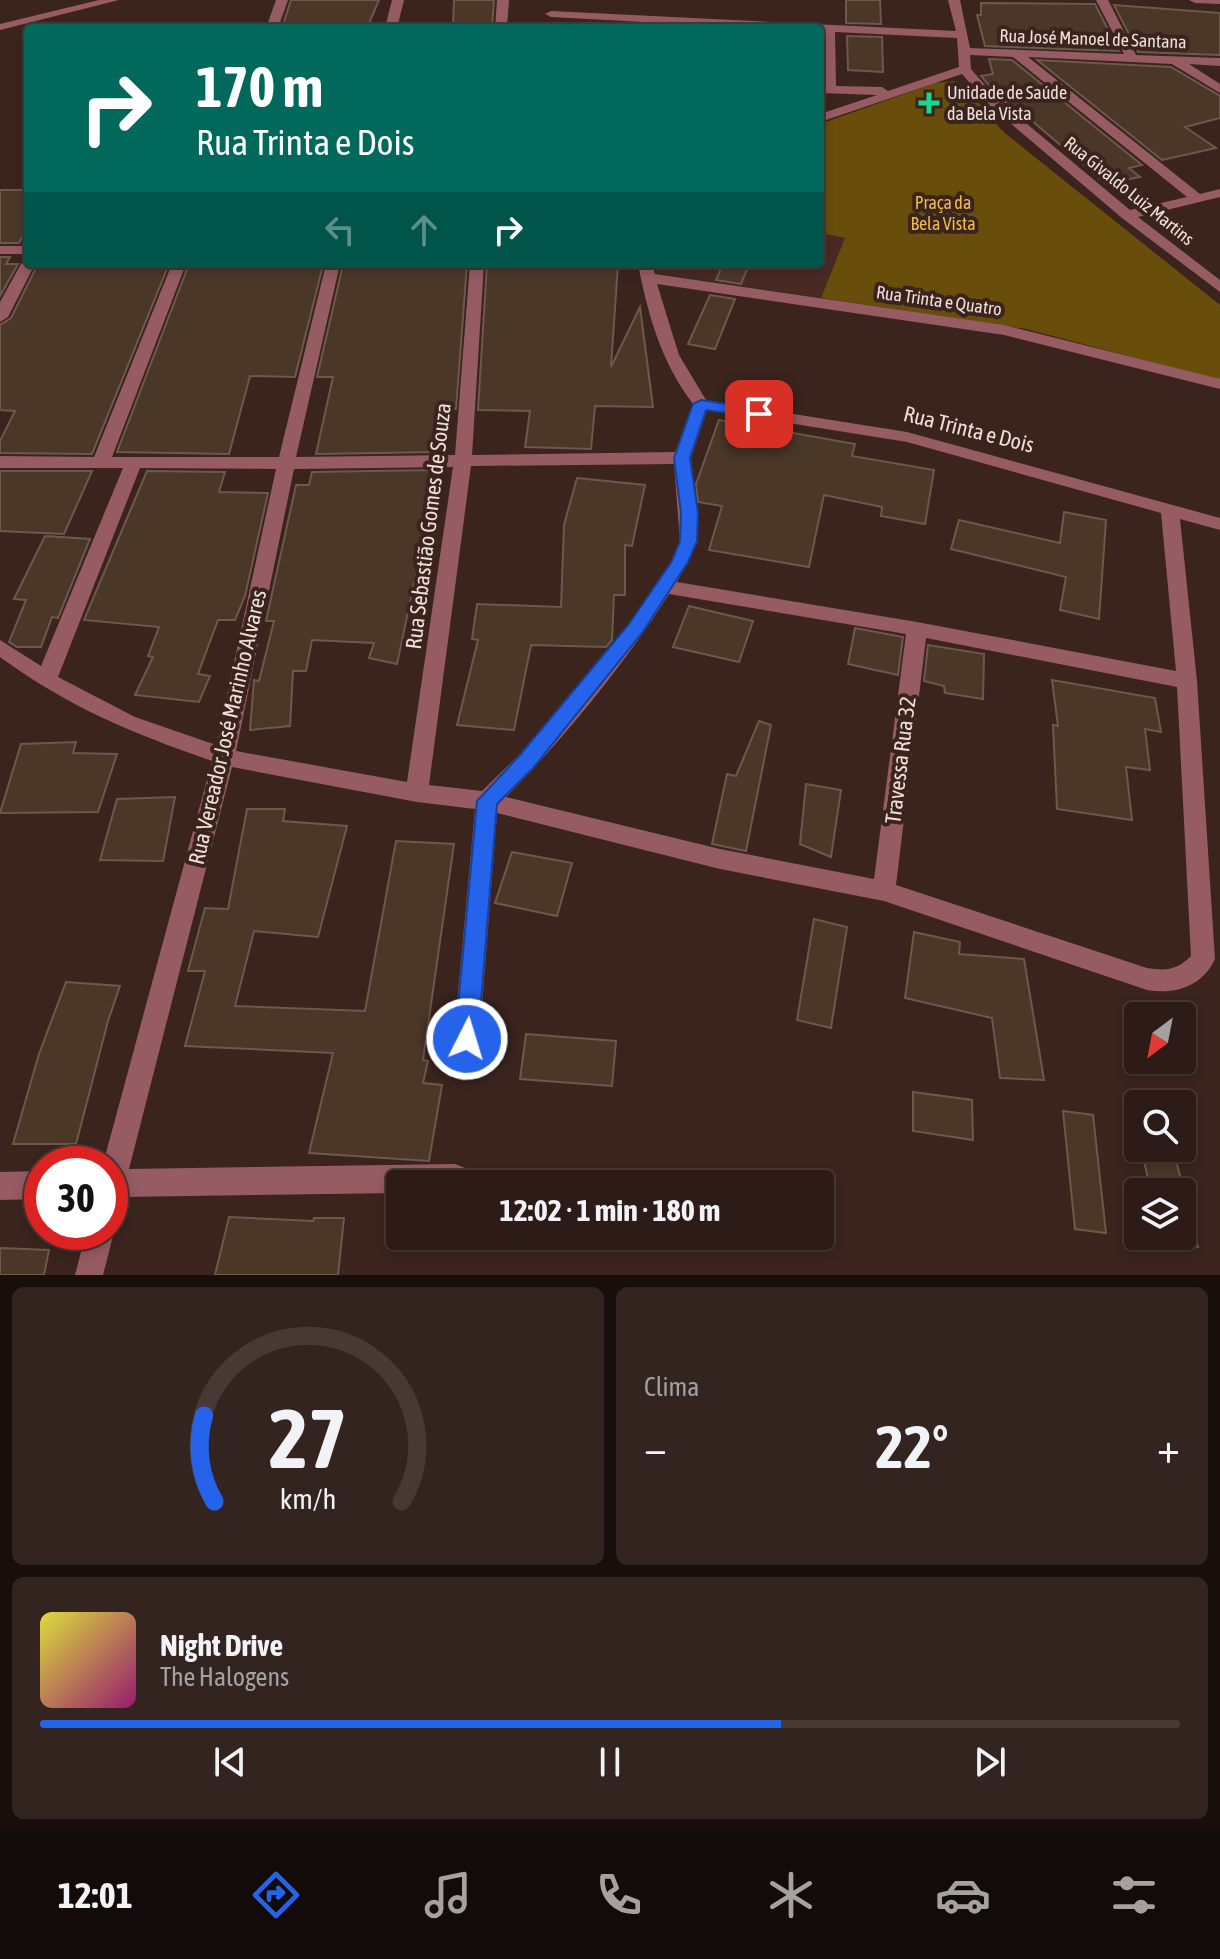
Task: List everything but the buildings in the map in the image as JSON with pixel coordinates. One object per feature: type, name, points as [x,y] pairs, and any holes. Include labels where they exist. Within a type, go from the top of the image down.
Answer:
[{"type":"street","points":[[0,27],[85,2],[113,0]]},
{"type":"street","points":[[273,24],[282,0]]},
{"type":"street","points":[[392,24],[398,0]]},
{"type":"street","points":[[501,24],[503,0]]},
{"type":"street","points":[[547,0],[557,24]]},
{"type":"street","points":[[824,117],[965,69],[963,35],[954,0]]},
{"type":"street","points":[[1102,0],[1132,59]]},
{"type":"street","points":[[1195,0],[1220,1]]},
{"type":"street","points":[[551,14],[745,24]]},
{"type":"street","points":[[824,28],[963,35]]},
{"type":"street","name":"Rua José Manoel de Santana","points":[[965,51],[1220,62]]},
{"type":"street","points":[[1018,55],[1197,198]]},
{"type":"street","points":[[824,58],[825,89],[894,92]]},
{"type":"street","points":[[1175,61],[1220,89]]},
{"type":"street","name":"Rua Givaldo Luiz Martins","points":[[965,69],[993,102],[1127,215],[1220,287]]},
{"type":"street","points":[[1127,215],[1220,193]]},
{"type":"street","points":[[0,250],[24,250]]},
{"type":"street","points":[[0,317],[26,268]]},
{"type":"street","points":[[101,462],[177,268]]},
{"type":"street","name":"Rua Vereador José Marinho Alvares","points":[[120,1146],[224,757],[286,463],[332,268]]},
{"type":"street","name":"Rua Sebastião Gomes de Souza","points":[[417,793],[463,461],[477,268]]},
{"type":"street","points":[[464,1069],[487,801],[547,737],[636,629],[680,562],[689,541],[682,458],[701,404],[680,375],[654,308],[647,271]]},
{"type":"street","name":"Rua Trinta e Quatro","points":[[647,271],[1004,330],[1220,384]]},
{"type":"street","name":"Rua Trinta e Dois","points":[[701,404],[907,437],[1220,524]]},
{"type":"street","points":[[0,462],[286,463],[682,458]]},
{"type":"street","points":[[46,680],[134,462]]},
{"type":"street","points":[[0,647],[46,680],[128,723],[224,757],[417,793],[487,801],[720,859],[884,891],[1170,984],[1192,973],[1203,959],[1187,681],[1170,510]]},
{"type":"street","points":[[663,586],[917,629],[1187,681]]},
{"type":"street","name":"Travessa Rua 32","points":[[884,891],[917,629]]},
{"type":"street","points":[[128,1184],[386,1179]]},
{"type":"street","points":[[0,1186],[24,1185]]},
{"type":"street","points":[[89,1275],[95,1250]]},
{"type":"shaded area","points":[[824,234],[845,238],[821,298],[656,273],[655,268],[824,268]]},
{"type":"green space","name":"Praça da Bela Vista","points":[[954,81],[960,84],[1006,134],[1220,305],[1220,380],[1026,329],[821,298],[845,238],[824,234],[824,123],[935,83]]},
{"type":"place","name":"Unidade de Saúde da Bela Vista","points":[[929,103]]},
{"type":"route","points":[[467,1039],[487,801],[527,761],[636,629],[680,562],[689,541],[682,458],[701,404],[759,414]]}]
